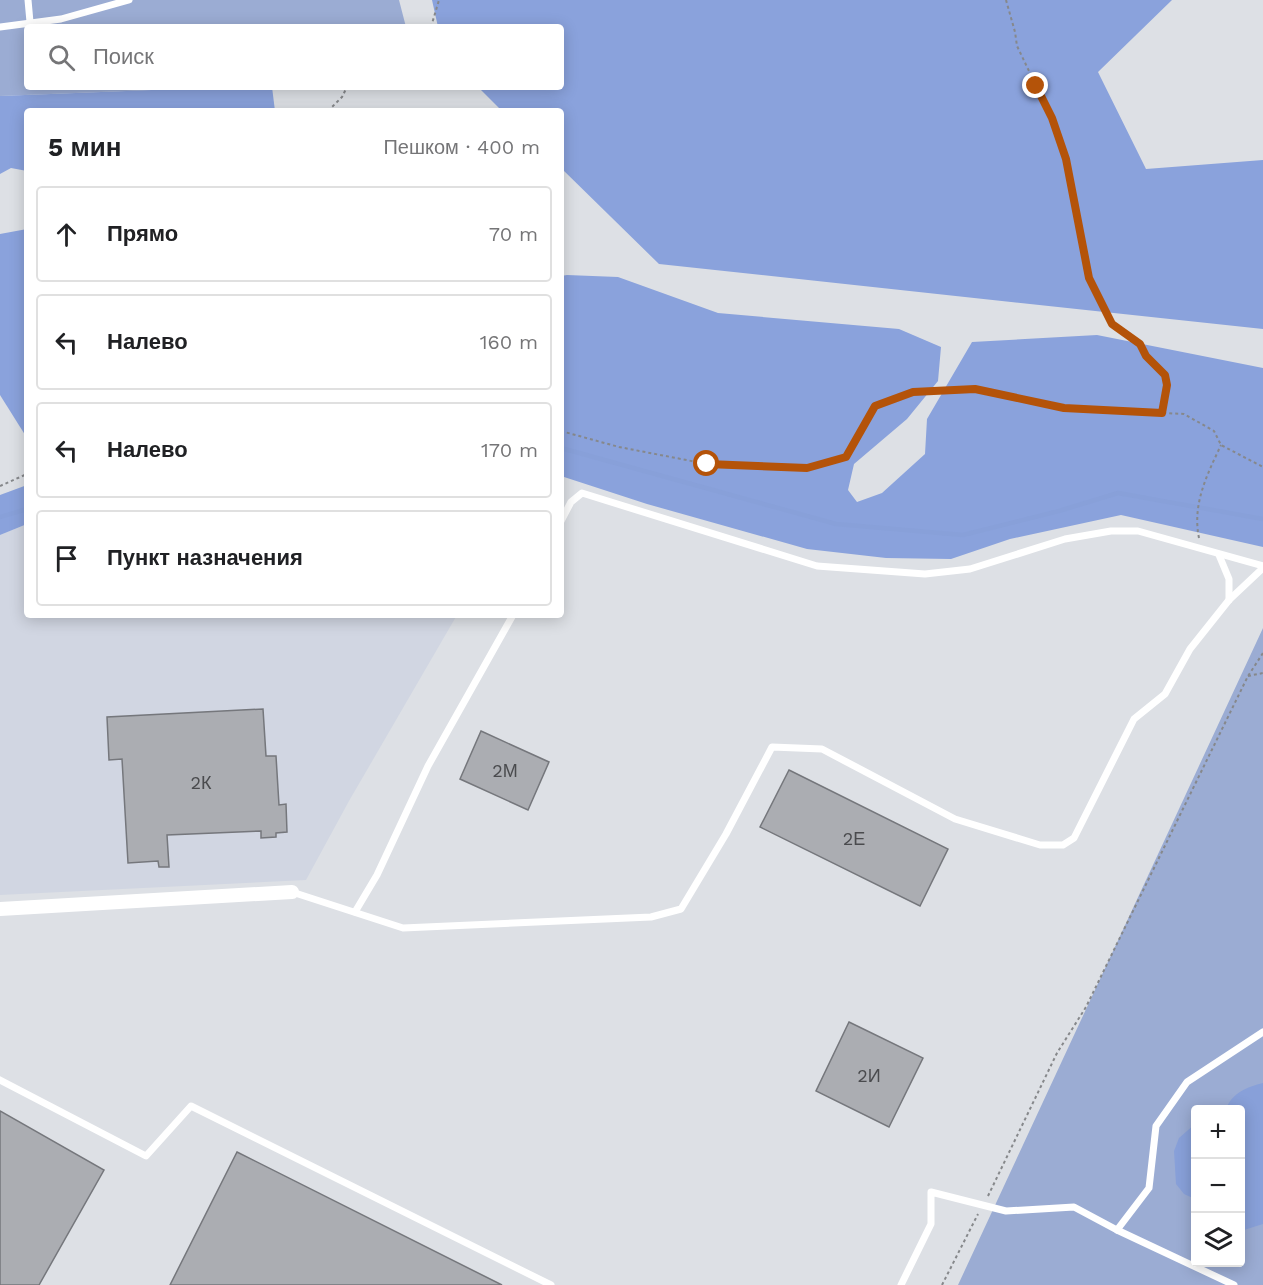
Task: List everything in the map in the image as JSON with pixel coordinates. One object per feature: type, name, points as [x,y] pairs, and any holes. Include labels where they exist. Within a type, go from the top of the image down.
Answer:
[{"type":"street","points":[[0,909],[292,892]]},
{"type":"lane","points":[[28,0],[30,22]]},
{"type":"lane","points":[[0,27],[61,19],[129,0]]},
{"type":"lane","points":[[564,515],[571,502],[582,493],[817,566],[925,574],[970,569],[1065,539],[1111,531],[1138,531],[1263,567]]},
{"type":"lane","points":[[1219,555],[1229,579],[1229,600]]},
{"type":"lane","points":[[292,892],[403,928],[651,917],[681,909],[726,834],[772,747],[822,749],[955,819],[1041,845],[1063,844],[1074,838],[1134,719],[1165,694],[1191,649],[1229,600],[1263,567]]},
{"type":"lane","points":[[355,912],[376,875],[428,766],[511,618]]},
{"type":"lane","points":[[1117,1230],[1149,1188],[1156,1126],[1187,1082],[1263,1032]]},
{"type":"lane","points":[[0,1080],[146,1156],[191,1106],[551,1285]]},
{"type":"lane","points":[[901,1285],[931,1224],[931,1192],[1006,1211],[1074,1207],[1117,1230],[1234,1285]]},
{"type":"path","points":[[432,24],[439,0]]},
{"type":"path","points":[[1006,0],[1017,46],[1052,118],[1066,159],[1089,278],[1112,324],[1140,344],[1146,356],[1165,375],[1167,385],[1162,413]]},
{"type":"path","points":[[331,108],[346,90]]},
{"type":"path","points":[[564,432],[619,447],[707,464],[807,468],[846,457],[875,406],[913,392],[975,389],[1064,408],[1184,414],[1214,430],[1221,445],[1263,467]]},
{"type":"path","points":[[1198,530],[1201,487],[1221,445]]},
{"type":"path","points":[[0,486],[24,475]]},
{"type":"path","points":[[942,1285],[1057,1053],[1086,1007],[1248,676],[1263,655]]},
{"type":"path","points":[[1248,676],[1263,673]]},
{"type":"shaded area","points":[[0,0],[399,0],[405,24],[24,24],[24,90],[151,90],[0,96]]},
{"type":"shaded area","points":[[432,0],[1172,0],[1098,72],[1146,169],[1263,160],[1263,329],[659,264],[564,171],[564,108],[499,108],[481,90],[564,90],[564,24],[437,24]]},
{"type":"shaded area","points":[[151,90],[272,90],[275,108],[24,108],[24,170],[11,168],[0,174],[0,96]]},
{"type":"shaded area","points":[[24,230],[24,433],[0,395],[0,234]]},
{"type":"shaded area","points":[[564,276],[618,277],[718,313],[899,329],[941,347],[938,381],[907,419],[854,464],[848,490],[857,502],[882,493],[925,454],[927,419],[972,342],[1097,335],[1263,368],[1263,547],[1121,515],[1010,539],[951,559],[886,558],[807,549],[647,504],[564,477]]},
{"type":"shaded area","points":[[24,486],[24,525],[0,535],[0,495]]},
{"type":"shaded area","points":[[24,525],[24,618],[455,618],[306,880],[0,895],[0,535]]},
{"type":"shaded area","points":[[1263,628],[1263,1285],[958,1285]]},
{"type":"shaded area","points":[[1263,1083],[1263,1224],[1245,1230],[1245,1105],[1228,1105],[1232,1099],[1251,1086]]},
{"type":"shaded area","points":[[1191,1128],[1191,1197],[1184,1194],[1176,1184],[1174,1151],[1179,1138]]},
{"type":"building","points":[[263,709],[266,756],[276,756],[279,805],[286,804],[287,832],[276,833],[276,837],[261,838],[261,831],[167,835],[169,867],[159,867],[158,861],[128,863],[122,759],[109,760],[107,717]]},
{"type":"building","points":[[481,731],[549,762],[528,810],[460,779]]},
{"type":"building","points":[[789,770],[948,849],[920,906],[760,827]]},
{"type":"building","points":[[849,1022],[923,1058],[889,1127],[816,1091]]},
{"type":"building","points":[[0,1111],[104,1170],[39,1285],[0,1285]]},
{"type":"building","points":[[237,1152],[502,1285],[170,1285]]},
{"type":"waterway","points":[[564,449],[836,524],[963,535],[1059,511],[1118,493],[1263,519]]},
{"type":"waterway","points":[[0,517],[24,510]]},
{"type":"route","points":[[707,464],[807,468],[846,457],[875,406],[913,392],[975,389],[1064,408],[1162,413],[1167,385],[1165,375],[1146,356],[1140,344],[1112,324],[1089,278],[1066,159],[1052,118],[1036,86]]}]
